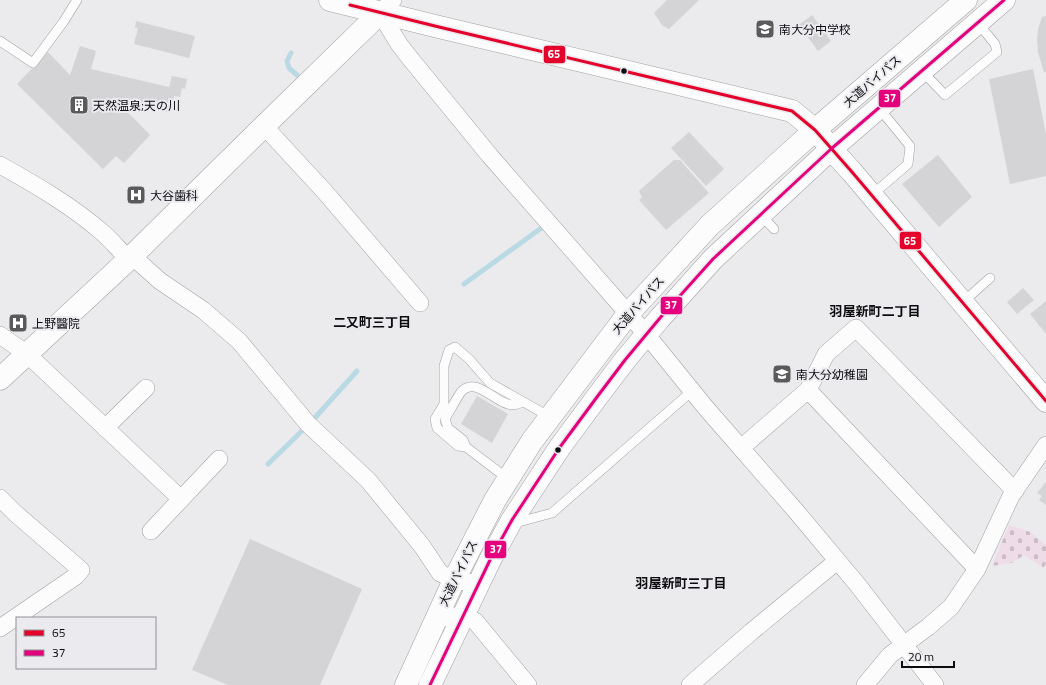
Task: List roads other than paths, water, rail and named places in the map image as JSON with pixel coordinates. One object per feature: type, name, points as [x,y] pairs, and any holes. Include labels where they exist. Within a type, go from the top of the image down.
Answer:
[{"type":"main road","points":[[330,0],[387,6],[792,111],[815,130],[1046,401]]},
{"type":"main road","name":"大道バイパス","points":[[406,685],[454,580],[495,500],[532,441],[628,314],[710,225],[815,130],[966,0]]},
{"type":"main road","name":"大道バイパス","points":[[430,685],[490,558],[510,524],[560,447],[596,397],[646,334],[713,259],[767,222],[831,149],[1004,0]]},
{"type":"main road","points":[[0,379],[130,258],[387,6]]},
{"type":"street","points":[[387,6],[399,44],[490,156],[646,334],[692,391],[857,584],[935,685]]},
{"type":"street","points":[[264,126],[325,192],[420,303]]},
{"type":"street","points":[[0,165],[58,199],[160,281],[203,310],[239,341],[308,424],[368,480],[422,546],[440,573],[454,580],[478,584]]},
{"type":"street","points":[[741,448],[808,390],[826,354],[856,328],[1014,491]]},
{"type":"street","points":[[0,335],[27,354],[181,499]]},
{"type":"street","points":[[105,428],[146,388]]},
{"type":"street","points":[[808,390],[977,569]]},
{"type":"street","points":[[865,685],[890,655],[928,627],[951,607],[977,569],[1011,496],[1046,444]]},
{"type":"street","points":[[151,531],[219,458]]},
{"type":"street","points":[[0,498],[15,513],[81,570],[76,576],[16,617]]},
{"type":"street","points":[[690,685],[837,561]]},
{"type":"street","points":[[436,619],[463,615],[475,621],[528,685]]},
{"type":"street","points":[[0,628],[16,617]]},
{"type":"lane","points":[[0,41],[33,63],[64,21],[77,0]]},
{"type":"lane","points":[[922,70],[944,95],[997,52],[995,44],[978,23]]},
{"type":"lane","points":[[872,196],[908,164],[910,146],[879,108]]},
{"type":"lane","points":[[962,303],[990,278]]},
{"type":"lane","points":[[466,447],[458,446],[437,428],[435,419],[444,404],[444,366],[449,350],[455,346],[469,359],[490,383],[550,417]]},
{"type":"lane","points":[[508,479],[466,447],[463,440],[448,428],[445,419],[462,392],[470,387],[480,388],[507,404],[516,405],[523,402]]},
{"type":"lane","points":[[510,524],[552,513],[692,391]]},
{"type":"waterway","points":[[291,53],[287,61],[289,68],[297,75]]},
{"type":"waterway","points":[[464,284],[540,229]]},
{"type":"waterway","points":[[312,421],[357,371]]},
{"type":"waterway","points":[[268,464],[306,427]]},
{"type":"place","name":"南大分中学校","points":[[765,29]]},
{"type":"place","name":"天然温泉;天の川","points":[[79,105]]},
{"type":"place","name":"大谷歯科","points":[[136,195]]},
{"type":"place","name":"上野醫院","points":[[18,323]]},
{"type":"place","name":"南大分幼稚園","points":[[782,374]]},
{"type":"district","name":"羽屋新町二丁目","points":[[875,311]]},
{"type":"district","name":"二又町三丁目","points":[[372,322]]},
{"type":"district","name":"羽屋新町三丁目","points":[[681,583]]}]
